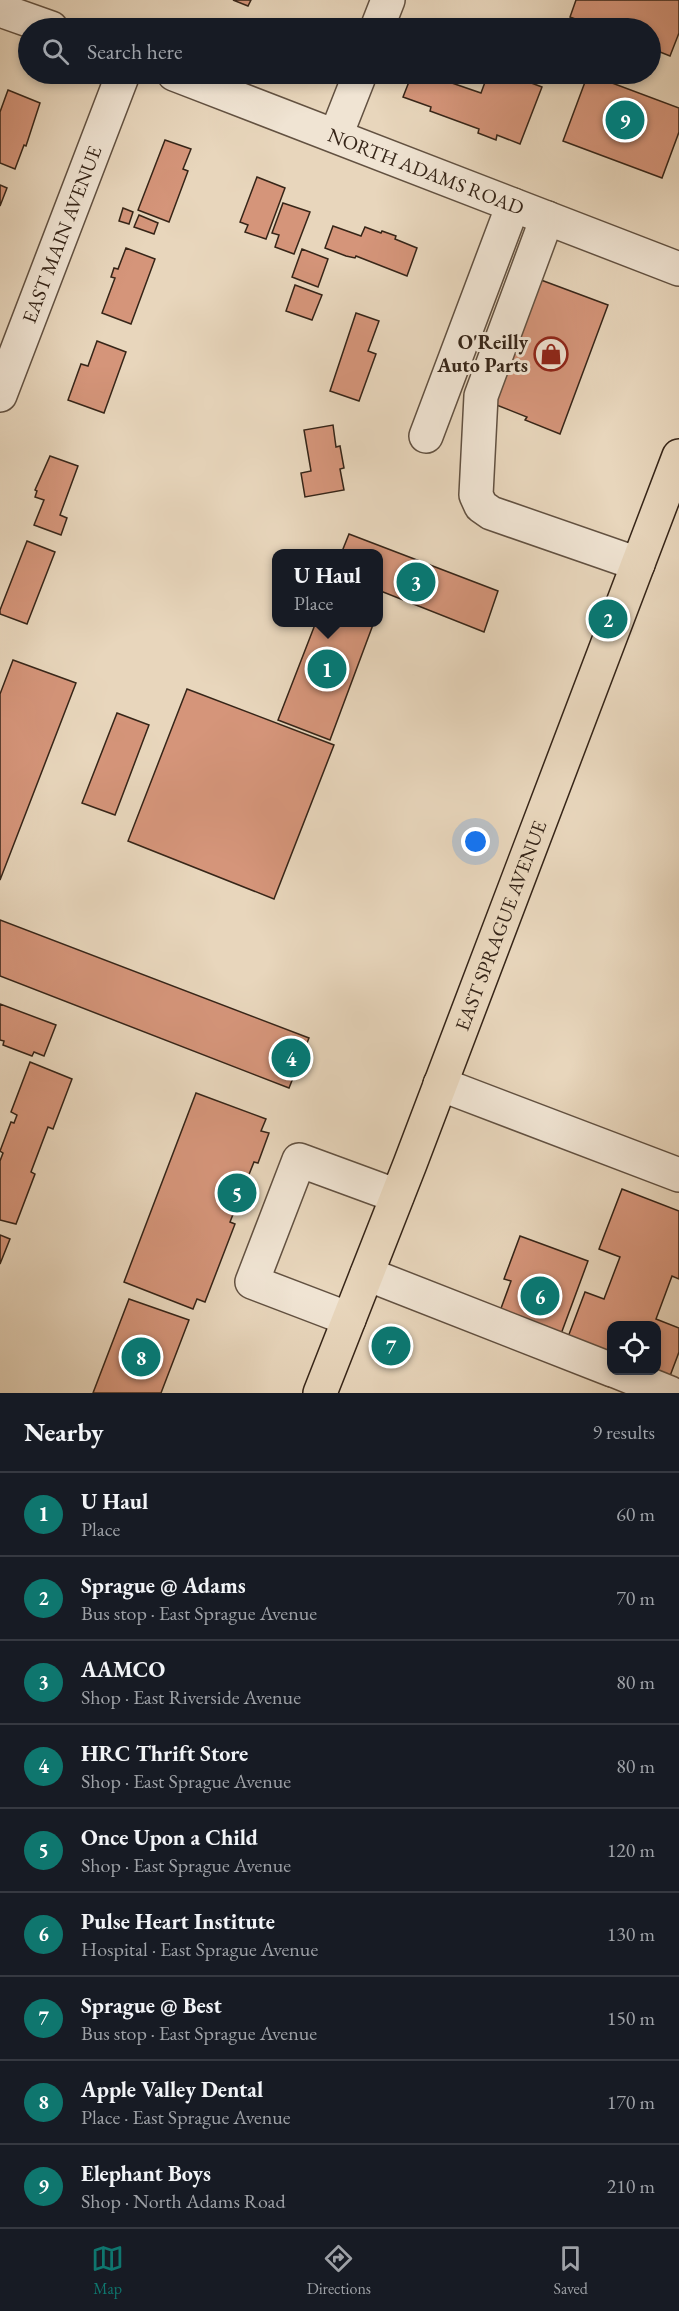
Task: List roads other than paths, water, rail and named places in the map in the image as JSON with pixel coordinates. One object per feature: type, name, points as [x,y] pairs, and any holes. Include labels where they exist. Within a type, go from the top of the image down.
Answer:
[{"type":"main road","name":"EAST SPRAGUE AVENUE","points":[[320,1393],[679,456]]},
{"type":"street","points":[[381,18],[388,0]]},
{"type":"street","points":[[0,10],[23,18]]},
{"type":"street","name":"EAST MAIN AVENUE","points":[[0,395],[119,84]]},
{"type":"street","name":"NORTH ADAMS ROAD","points":[[201,84],[679,269]]},
{"type":"street","points":[[336,135],[356,84]]},
{"type":"street","points":[[426,436],[513,206]]},
{"type":"street","points":[[547,218],[482,396],[476,495],[481,506],[490,513],[638,564]]},
{"type":"street","points":[[440,1083],[679,1174]]},
{"type":"street","points":[[349,1319],[252,1282],[299,1160],[397,1196]]},
{"type":"street","points":[[367,1274],[607,1368]]},
{"type":"street","points":[[625,1375],[670,1393]]},
{"type":"place","name":"Elephant Boys","points":[[625,120]]},
{"type":"place","name":"O'Reilly Auto Parts","points":[[551,354]]},
{"type":"place","name":"AAMCO","points":[[416,582]]},
{"type":"place","name":"Sprague @ Adams","points":[[608,619]]},
{"type":"place","name":"U Haul","points":[[327,669]]},
{"type":"place","name":"HRC Thrift Store","points":[[291,1058]]},
{"type":"place","name":"Once Upon a Child","points":[[237,1193]]},
{"type":"place","name":"Pulse Heart Institute","points":[[540,1296]]},
{"type":"place","name":"Sprague @ Best","points":[[391,1346]]},
{"type":"place","name":"Apple Valley Dental","points":[[141,1357]]}]
